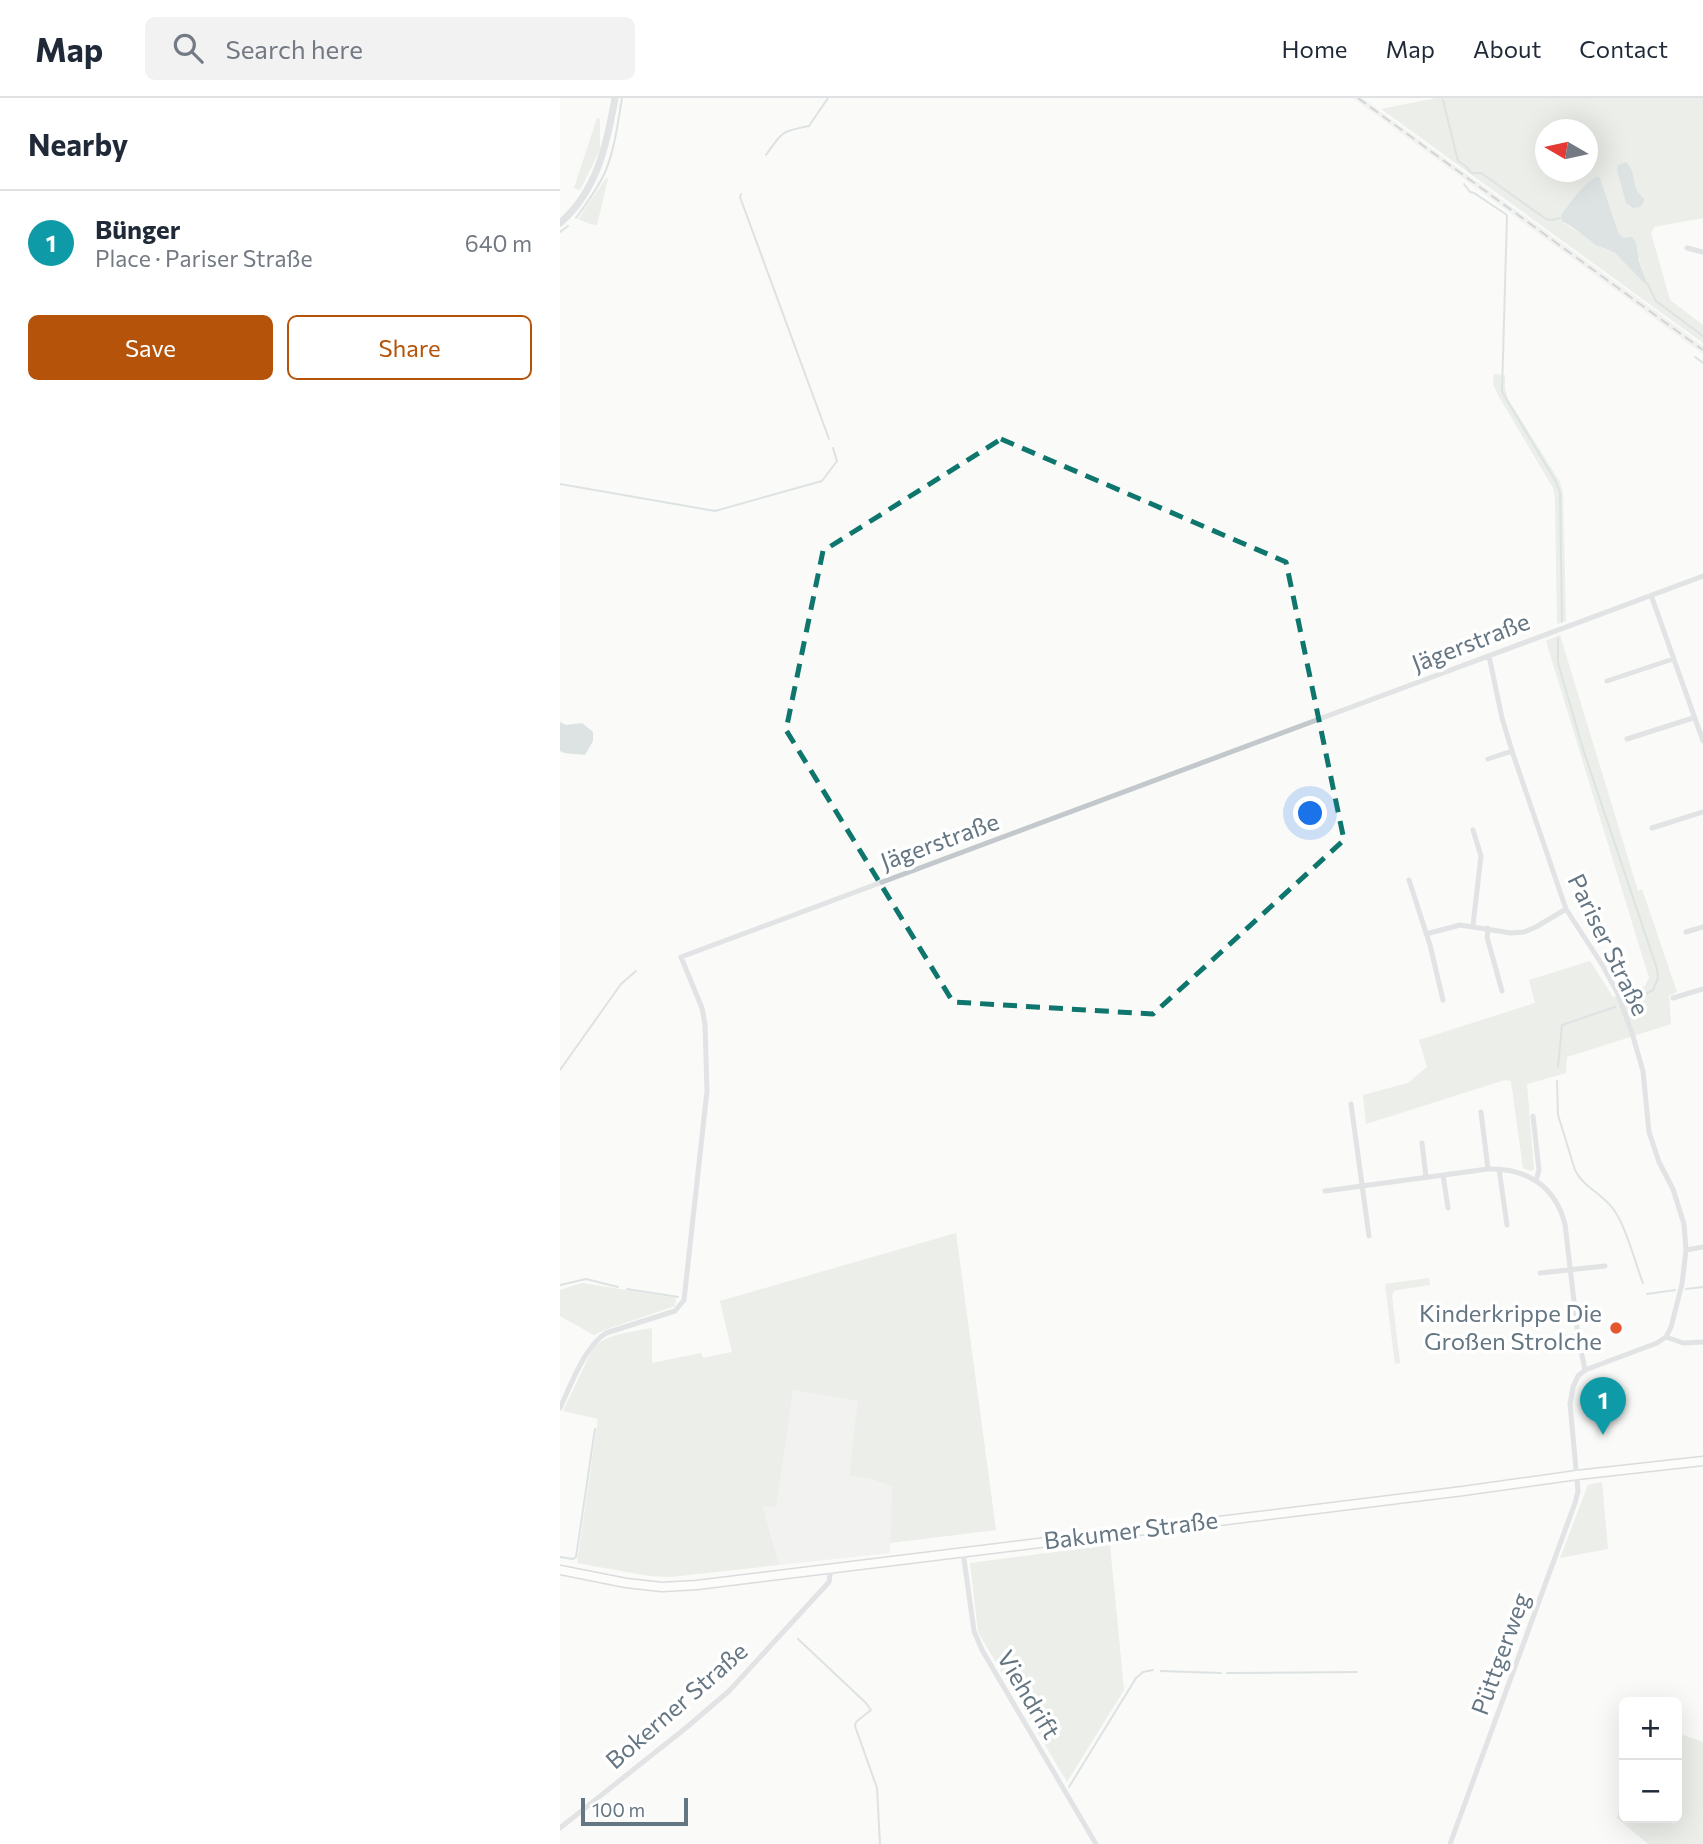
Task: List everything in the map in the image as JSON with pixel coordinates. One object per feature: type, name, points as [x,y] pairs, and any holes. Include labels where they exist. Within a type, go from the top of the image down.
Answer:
[{"type":"main road","name":"Bakumer Straße","points":[[560,1570],[662,1587],[697,1585],[1703,1461]]},
{"type":"street","points":[[560,223],[577,206],[598,167],[606,145],[615,98]]},
{"type":"street","points":[[1687,248],[1703,252]]},
{"type":"street","name":"Jägerstraße","points":[[560,1408],[596,1339],[606,1333],[675,1311],[684,1300],[707,1091],[702,1008],[681,957],[1703,576]]},
{"type":"street","points":[[1651,595],[1703,741]]},
{"type":"street","name":"Pariser Straße","points":[[1489,656],[1512,751],[1566,909],[1603,966],[1632,1033],[1643,1071],[1649,1132],[1680,1208],[1686,1250],[1682,1284],[1666,1338]]},
{"type":"street","points":[[1607,681],[1672,659]]},
{"type":"street","points":[[1627,739],[1693,718]]},
{"type":"street","points":[[1488,759],[1512,751]]},
{"type":"street","points":[[1652,828],[1703,812]]},
{"type":"street","points":[[1473,831],[1481,856],[1473,925]]},
{"type":"street","points":[[1409,880],[1443,1000]]},
{"type":"street","points":[[1426,934],[1460,925],[1511,933],[1524,932],[1566,909]]},
{"type":"street","points":[[1686,932],[1703,927]]},
{"type":"street","points":[[1488,928],[1487,937],[1502,991]]},
{"type":"street","points":[[1673,998],[1703,989]]},
{"type":"street","points":[[1351,1104],[1369,1237]]},
{"type":"street","points":[[1481,1112],[1488,1169]]},
{"type":"street","points":[[1533,1116],[1539,1170],[1536,1181]]},
{"type":"street","points":[[1422,1143],[1426,1177]]},
{"type":"street","points":[[1325,1191],[1488,1169],[1522,1173],[1536,1181],[1550,1194],[1562,1213],[1585,1370]]},
{"type":"street","points":[[1499,1169],[1507,1224]]},
{"type":"street","points":[[1444,1175],[1448,1208]]},
{"type":"street","points":[[1686,1250],[1703,1247]]},
{"type":"street","points":[[1540,1273],[1605,1266]]},
{"type":"street","points":[[1521,1344],[1578,1336]]},
{"type":"street","points":[[1577,1475],[1570,1409],[1578,1376],[1585,1370],[1666,1338],[1683,1343],[1703,1342]]},
{"type":"street","name":"Püttgerweg","points":[[1450,1844],[1575,1503],[1578,1491],[1577,1475]]},
{"type":"street","name":"Viehdrift","points":[[963,1552],[974,1631],[982,1650],[1096,1844]]},
{"type":"street","name":"Bokerner Straße","points":[[560,1828],[729,1691],[829,1582],[831,1569]]},
{"type":"highlighted area","points":[[1001,439],[1286,562],[1344,840],[1153,1014],[953,1002],[786,730],[823,551]]},
{"type":"shaded area","points":[[1353,98],[1362,98],[1671,322],[1703,346],[1703,354]]},
{"type":"shaded area","points":[[1436,98],[1703,98],[1703,218],[1654,227],[1651,233],[1670,300],[1703,325],[1703,343],[1381,109]],"holes":[[[1535,119],[1598,119],[1598,179],[1600,178],[1619,234],[1637,252],[1647,283],[1615,253],[1604,249],[1564,223],[1561,215],[1579,192],[1594,182],[1535,182]]]},
{"type":"shaded area","points":[[597,118],[600,119],[600,150],[580,190],[574,188]]},
{"type":"shaded area","points":[[1626,162],[1632,171],[1637,190],[1644,198],[1640,207],[1633,208],[1626,203],[1617,170],[1618,165]]},
{"type":"shaded area","points":[[1598,176],[1600,178],[1619,234],[1624,238],[1632,237],[1636,243],[1647,283],[1615,253],[1596,245],[1562,221],[1561,215],[1587,184],[1598,182]]},
{"type":"shaded area","points":[[606,178],[608,179],[597,225],[578,219]]},
{"type":"shaded area","points":[[1494,374],[1505,375],[1508,399],[1560,482],[1563,494],[1566,621],[1557,624],[1553,488],[1498,395],[1493,384]]},
{"type":"shaded area","points":[[1560,635],[1638,891],[1642,889],[1677,992],[1669,996],[1671,1024],[1567,1057],[1566,1073],[1527,1084],[1534,1169],[1531,1171],[1523,1168],[1511,1081],[1505,1080],[1366,1124],[1363,1095],[1408,1083],[1427,1067],[1419,1040],[1535,1003],[1529,980],[1590,961],[1613,997],[1645,986],[1649,978],[1546,641]]},
{"type":"shaded area","points":[[560,722],[566,725],[582,723],[593,732],[593,741],[585,755],[560,751]]},
{"type":"shaded area","points":[[956,1233],[996,1530],[890,1543],[892,1486],[849,1476],[858,1401],[793,1390],[776,1507],[763,1506],[779,1565],[670,1577],[649,1576],[577,1563],[598,1419],[563,1411],[593,1348],[613,1336],[652,1328],[652,1363],[701,1353],[703,1358],[732,1352],[720,1301]]},
{"type":"shaded area","points":[[1429,1278],[1430,1285],[1394,1291],[1392,1296],[1400,1363],[1395,1364],[1385,1284]]},
{"type":"shaded area","points":[[582,1283],[676,1298],[675,1306],[594,1335],[560,1316],[560,1290]]},
{"type":"shaded area","points":[[792,1390],[859,1401],[849,1476],[892,1486],[890,1553],[779,1565],[763,1505],[776,1507]]},
{"type":"shaded area","points":[[1602,1482],[1608,1549],[1560,1558],[1588,1485]]},
{"type":"shaded area","points":[[1110,1545],[1124,1690],[1067,1782],[978,1632],[970,1563]]},
{"type":"shaded area","points":[[1682,1735],[1703,1742],[1703,1844],[1648,1844],[1623,1823],[1682,1823]]},
{"type":"waterway","points":[[576,218],[606,170],[622,98]]},
{"type":"waterway","points":[[766,155],[783,134],[809,126],[828,98]]},
{"type":"waterway","points":[[1443,100],[1458,161],[1471,173],[1481,173],[1546,219],[1560,218]]},
{"type":"waterway","points":[[1464,184],[1470,192],[1507,215],[1502,392],[1560,493],[1562,622]]},
{"type":"waterway","points":[[741,194],[829,439]]},
{"type":"waterway","points":[[560,232],[568,226]]},
{"type":"waterway","points":[[1647,283],[1656,301],[1703,336]]},
{"type":"waterway","points":[[1695,357],[1703,363]]},
{"type":"waterway","points":[[560,484],[715,511],[822,481],[837,461],[833,448]]},
{"type":"waterway","points":[[1558,639],[1558,663],[1583,749],[1657,969],[1658,978],[1653,990],[1627,1003]]},
{"type":"waterway","points":[[560,1070],[621,984],[636,971]]},
{"type":"waterway","points":[[1558,1067],[1562,1025],[1615,1007]]},
{"type":"waterway","points":[[1557,1081],[1558,1115],[1575,1170],[1619,1218],[1643,1283]]},
{"type":"waterway","points":[[560,1285],[586,1279],[618,1287]]},
{"type":"waterway","points":[[1686,1289],[1703,1287]]},
{"type":"waterway","points":[[627,1289],[678,1297]]},
{"type":"waterway","points":[[1647,1294],[1675,1290]]},
{"type":"waterway","points":[[560,1557],[576,1557],[595,1429]]},
{"type":"waterway","points":[[798,1639],[871,1710],[856,1722],[855,1726],[877,1788],[880,1844]]},
{"type":"waterway","points":[[1069,1787],[1136,1678],[1143,1672],[1153,1670]]},
{"type":"waterway","points":[[1161,1671],[1221,1673]]},
{"type":"waterway","points":[[1227,1673],[1357,1672]]},
{"type":"railway","points":[[1358,98],[1703,350]]},
{"type":"place","name":"Kinderkrippe Die Großen Strolche","points":[[1616,1328]]},
{"type":"place","name":"Bünger","points":[[1603,1435]]}]
